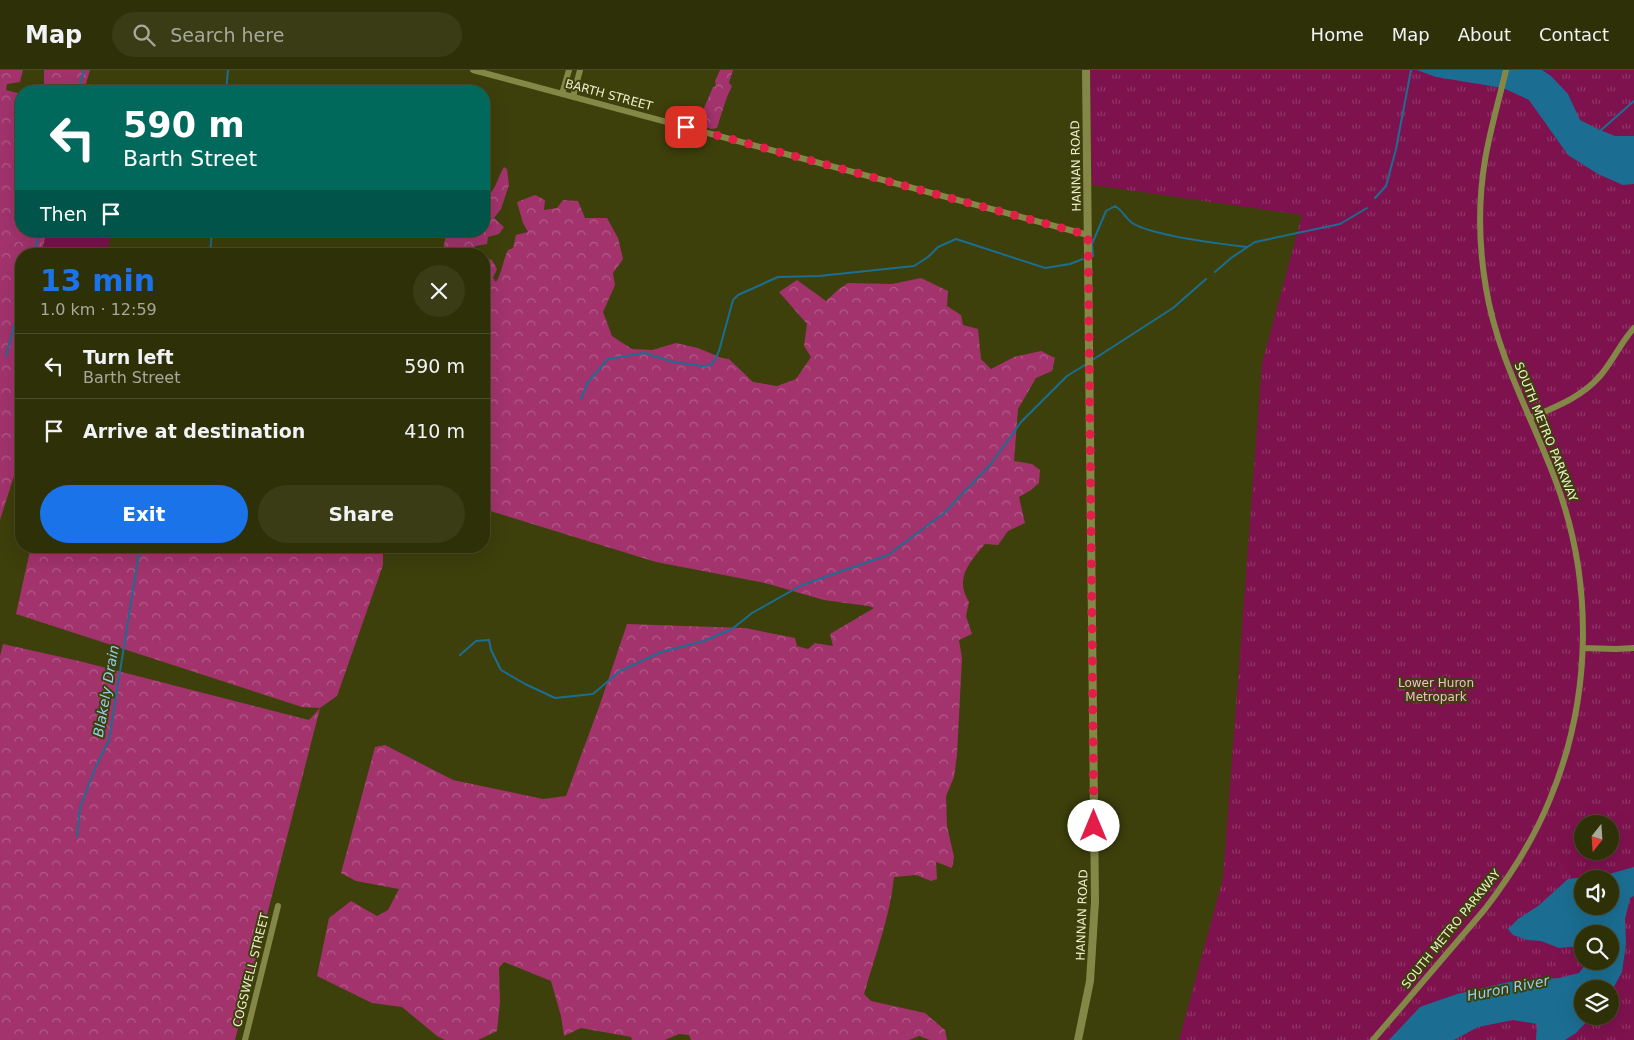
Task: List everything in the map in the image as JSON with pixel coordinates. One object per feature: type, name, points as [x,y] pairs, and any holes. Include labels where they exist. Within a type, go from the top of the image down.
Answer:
[{"type":"street","name":"BARTH STREET","points":[[473,70],[1088,235]]},
{"type":"street","points":[[562,94],[569,70]]},
{"type":"street","points":[[573,97],[580,70]]},
{"type":"street","name":"HANNAN ROAD","points":[[1078,1040],[1090,982],[1095,901],[1086,70]]},
{"type":"street","name":"SOUTH METRO PARKWAY","points":[[1373,1040],[1485,909],[1514,868],[1533,836],[1550,799],[1570,741],[1579,691],[1583,648],[1580,584],[1572,536],[1557,484],[1501,348],[1489,307],[1483,268],[1480,222],[1481,193],[1485,162],[1506,70]]},
{"type":"street","points":[[1530,418],[1586,390],[1601,375],[1634,328]]},
{"type":"street","points":[[1583,648],[1634,648]]},
{"type":"street","name":"COGSWELL STREET","points":[[245,1040],[278,906]]},
{"type":"green space","points":[[0,70],[23,70],[20,82],[7,84],[6,90],[15,92],[15,237],[45,237],[43,248],[15,248],[15,473],[0,520]]},
{"type":"green space","points":[[44,70],[90,70],[86,85],[44,85]]},
{"type":"green space","points":[[720,70],[733,70],[729,83],[732,86],[725,101],[717,128],[711,129],[706,127],[704,108],[713,87],[716,86],[715,81]]},
{"type":"green space","name":"Lower Huron Metropark","points":[[1090,70],[1634,70],[1634,1040],[1179,1040],[1223,878],[1262,363],[1302,215],[1092,185]]},
{"type":"green space","points":[[504,167],[507,169],[509,185],[501,209],[494,218],[504,227],[499,234],[490,236],[490,193]]},
{"type":"green space","points":[[535,195],[545,200],[544,210],[557,208],[563,200],[578,201],[585,218],[607,218],[618,238],[623,259],[613,273],[615,285],[603,312],[612,336],[632,349],[652,350],[676,343],[698,348],[729,359],[753,382],[777,386],[796,379],[811,357],[804,346],[807,324],[779,292],[797,280],[826,301],[848,283],[892,284],[921,278],[948,291],[947,306],[961,315],[963,325],[978,329],[981,359],[991,369],[1014,357],[1041,351],[1055,358],[1052,371],[1036,378],[1018,409],[1014,461],[1032,464],[1040,470],[1039,483],[1019,497],[1025,523],[1008,531],[998,545],[985,544],[969,564],[964,578],[963,585],[969,602],[966,616],[972,634],[959,640],[962,658],[957,755],[954,777],[946,796],[947,826],[954,857],[952,868],[936,862],[937,879],[931,881],[916,875],[894,877],[886,921],[864,994],[871,1001],[925,1013],[945,1030],[947,1040],[930,1040],[919,1036],[909,1040],[691,1040],[689,1035],[679,1034],[665,1040],[632,1040],[631,1037],[581,1028],[564,1036],[561,1016],[551,981],[504,962],[499,968],[500,1002],[497,1031],[478,1040],[445,1040],[437,1036],[402,1007],[372,1003],[317,976],[329,918],[351,901],[377,916],[388,910],[399,889],[356,881],[341,873],[375,747],[385,745],[453,780],[543,799],[566,796],[627,624],[745,628],[795,638],[797,646],[808,649],[815,643],[833,646],[830,634],[874,608],[824,600],[765,583],[656,562],[490,511],[490,260],[497,269],[493,278],[496,282],[508,250],[513,248],[516,235],[528,232],[523,223],[517,202]]},
{"type":"green space","points":[[46,237],[109,237],[109,248],[43,248]]},
{"type":"green space","points":[[446,237],[488,237],[487,244],[475,246],[474,248],[443,248]]},
{"type":"green space","points":[[29,553],[383,553],[383,565],[337,696],[320,708],[302,707],[16,614]]},
{"type":"green space","points":[[3,644],[79,661],[309,720],[320,708],[235,1040],[0,1040],[0,656]]},
{"type":"water","points":[[1417,70],[1542,70],[1551,76],[1568,94],[1580,120],[1615,136],[1634,136],[1634,184],[1623,185],[1598,174],[1568,155],[1529,100],[1503,88],[1436,77]]},
{"type":"water","name":"Huron River","points":[[1634,867],[1634,896],[1630,898],[1625,919],[1626,944],[1622,972],[1618,980],[1574,980],[1574,1025],[1584,1025],[1576,1033],[1565,1040],[1536,1040],[1537,1024],[1513,1020],[1478,1027],[1454,1040],[1389,1040],[1420,1007],[1457,994],[1509,982],[1559,978],[1579,973],[1581,970],[1619,970],[1619,925],[1574,925],[1574,947],[1559,948],[1541,941],[1527,940],[1513,935],[1508,929],[1518,919],[1538,906],[1568,879],[1574,878],[1574,915],[1619,915],[1619,871]]},
{"type":"waterway","points":[[80,85],[84,70]]},
{"type":"waterway","name":"Blakely Drain","points":[[227,85],[228,70]]},
{"type":"waterway","points":[[1375,198],[1386,186],[1396,149],[1411,70]]},
{"type":"waterway","points":[[1600,131],[1634,101]]},
{"type":"waterway","points":[[1093,256],[1092,244],[1106,211],[1115,206],[1131,222],[1140,227],[1186,239],[1247,247]]},
{"type":"waterway","points":[[1215,272],[1231,258],[1255,242],[1340,224],[1367,208]]},
{"type":"waterway","points":[[36,248],[38,237]]},
{"type":"waterway","name":"Blakely Drain","points":[[211,237],[211,248]]},
{"type":"waterway","points":[[581,399],[588,382],[608,359],[644,353],[674,362],[702,366],[712,365],[719,351],[733,300],[738,295],[778,277],[819,276],[914,266],[928,257],[938,247],[956,239],[1045,268],[1070,264],[1083,259]]},
{"type":"waterway","points":[[1094,359],[1173,308],[1206,279]]},
{"type":"waterway","points":[[6,356],[15,323]]},
{"type":"waterway","points":[[460,655],[476,641],[489,640],[491,650],[501,670],[525,684],[555,698],[593,694],[620,671],[661,652],[704,641],[732,629],[752,613],[802,585],[888,555],[944,513],[991,464],[1021,422],[1067,376],[1085,365]]},
{"type":"waterway","name":"Blakely Drain","points":[[77,836],[80,808],[95,768],[109,740],[139,553]]},
{"type":"route","points":[[686,127],[1088,235],[1094,826]]}]
